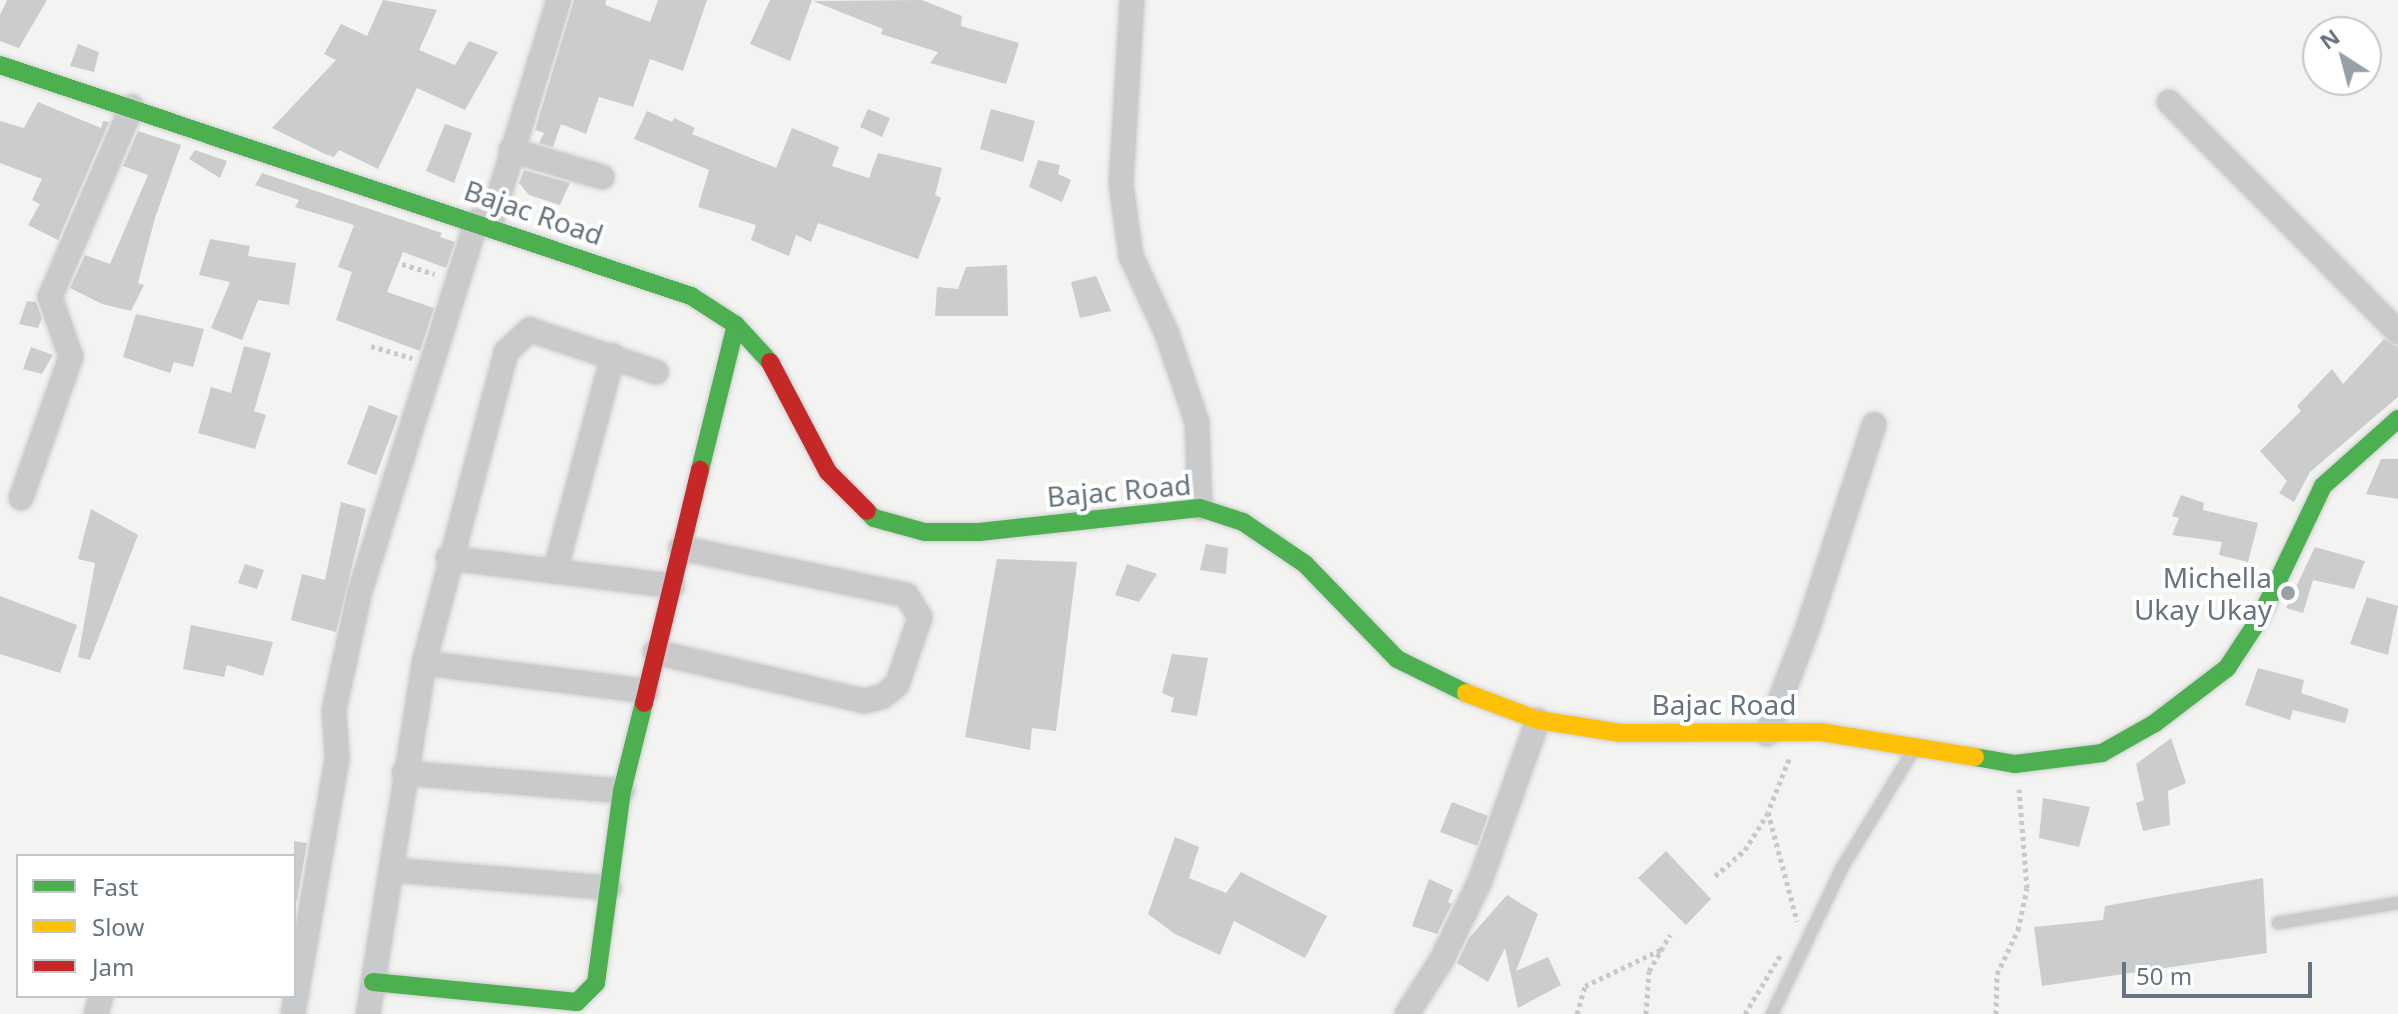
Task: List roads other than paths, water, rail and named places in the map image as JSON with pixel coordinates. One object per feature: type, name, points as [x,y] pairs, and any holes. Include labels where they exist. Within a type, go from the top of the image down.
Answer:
[{"type":"street","points":[[296,982],[301,930],[337,758],[334,710],[360,591],[459,281],[511,150],[559,0]]},
{"type":"street","points":[[1132,0],[1121,184],[1131,256],[1167,334],[1197,422],[1200,508]]},
{"type":"street","name":"Bajac Road","points":[[0,65],[483,223],[691,296],[736,325],[774,366],[828,472],[874,518],[925,532],[979,532],[1200,508],[1243,522],[1305,564],[1397,659],[1446,685],[1538,720],[1621,733],[1767,734],[1799,731],[1913,751],[2015,764],[2102,753],[2155,723],[2227,668],[2260,618],[2323,486],[2398,419]]},
{"type":"street","points":[[2169,102],[2398,332]]},
{"type":"street","points":[[21,498],[71,357],[50,297],[132,107]]},
{"type":"street","points":[[511,150],[602,177]]},
{"type":"street","points":[[373,982],[477,1005],[577,1002],[589,995],[596,983],[622,791],[736,325]]},
{"type":"street","points":[[368,1014],[392,870],[404,773],[424,663],[448,558],[506,352],[517,337],[530,330],[656,372]]},
{"type":"street","points":[[555,571],[613,356]]},
{"type":"street","points":[[1767,734],[1808,627],[1874,425]]},
{"type":"street","points":[[655,652],[864,701],[882,697],[897,685],[920,617],[906,595],[681,548]]},
{"type":"street","points":[[448,558],[672,586]]},
{"type":"street","points":[[424,663],[646,691]]},
{"type":"street","points":[[1407,1014],[1442,959],[1480,881],[1538,720]]},
{"type":"street","points":[[404,773],[622,791]]},
{"type":"street","points":[[392,870],[609,888]]},
{"type":"lane","points":[[1772,1014],[1843,866],[1913,751]]},
{"type":"lane","points":[[2278,923],[2398,903]]},
{"type":"place","name":"Michella Ukay Ukay","points":[[2288,593]]}]
